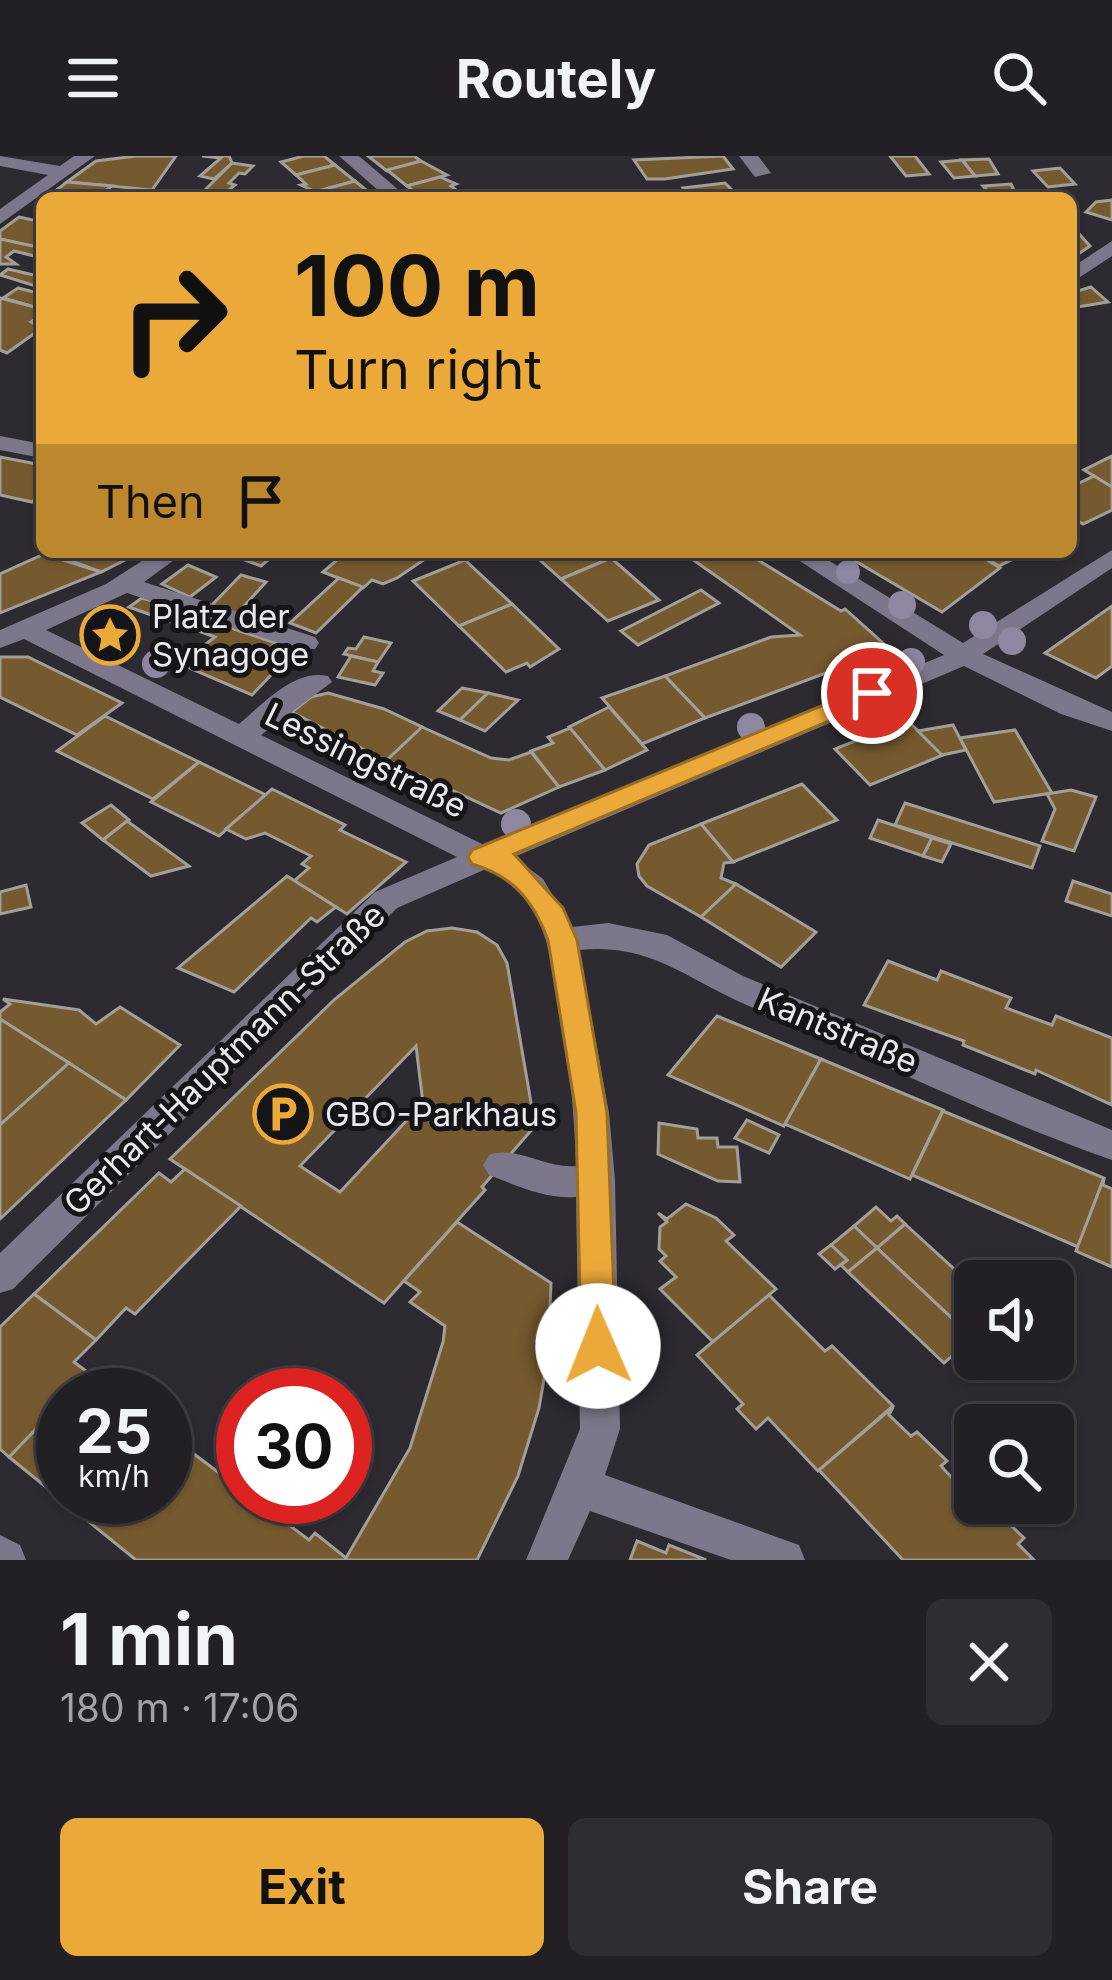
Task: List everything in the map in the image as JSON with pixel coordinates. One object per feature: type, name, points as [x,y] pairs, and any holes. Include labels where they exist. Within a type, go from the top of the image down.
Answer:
[{"type":"street","points":[[0,218],[86,156]]},
{"type":"street","points":[[348,156],[392,192]]},
{"type":"street","points":[[748,156],[762,173]]},
{"type":"street","points":[[0,161],[62,172]]},
{"type":"street","points":[[1077,273],[1112,247]]},
{"type":"street","points":[[0,442],[36,450]]},
{"type":"street","name":"Gerhart-Hauptmann-Straße","points":[[0,1276],[313,966],[386,900],[966,653],[1112,556]]},
{"type":"street","points":[[13,635],[124,584],[164,558]]},
{"type":"street","points":[[808,558],[966,653],[1084,713],[1112,722]]},
{"type":"street","points":[[124,584],[306,643]]},
{"type":"street","name":"Lessingstraße","points":[[13,635],[482,857],[507,862],[553,916],[562,940],[592,1113],[599,1429],[580,1488],[547,1560]]},
{"type":"street","points":[[230,734],[284,674]]},
{"type":"street","points":[[230,734],[318,682]]},
{"type":"street","name":"Kantstraße","points":[[562,940],[608,935],[656,943],[732,986],[1112,1145]]},
{"type":"street","points":[[501,1165],[555,1183],[597,1180]]},
{"type":"street","points":[[580,1488],[645,1506],[784,1560]]},
{"type":"building","points":[[176,156],[152,190],[67,182],[96,161]]},
{"type":"building","points":[[202,156],[229,156],[232,163],[214,179],[200,176],[221,158]]},
{"type":"building","points":[[324,156],[335,165],[296,175],[281,162]]},
{"type":"building","points":[[368,156],[414,156],[421,161],[387,171]]},
{"type":"building","points":[[723,156],[733,169],[665,179],[647,179],[634,160]]},
{"type":"building","points":[[890,156],[915,156],[929,174],[906,176]]},
{"type":"building","points":[[989,159],[998,174],[975,176],[962,160]]},
{"type":"building","points":[[962,160],[975,176],[954,178],[941,162]]},
{"type":"building","points":[[421,161],[447,175],[407,186],[387,170]]},
{"type":"building","points":[[232,163],[253,166],[239,173],[226,192],[203,192]]},
{"type":"building","points":[[335,165],[355,181],[316,192],[301,185],[306,184],[296,175]]},
{"type":"building","points":[[1060,168],[1075,184],[1048,187],[1033,171]]},
{"type":"building","points":[[440,177],[456,184],[451,186],[458,192],[414,192],[407,186]]},
{"type":"building","points":[[355,181],[369,192],[319,192]]},
{"type":"building","points":[[67,182],[112,186],[104,192],[54,192]]},
{"type":"building","points":[[725,183],[734,192],[686,192],[683,188]]},
{"type":"building","points":[[1011,184],[1015,192],[988,192],[983,186]]},
{"type":"building","points":[[1112,200],[1112,220],[1086,212],[1096,202]]},
{"type":"building","points":[[19,217],[36,221],[36,247],[0,239],[0,231]]},
{"type":"building","points":[[1077,232],[1090,246],[1077,255]]},
{"type":"building","points":[[0,239],[36,247],[36,256],[14,251],[6,257],[16,264],[0,264]]},
{"type":"building","points":[[8,269],[36,276],[36,286],[0,275]]},
{"type":"building","points":[[1091,287],[1108,302],[1077,307],[1077,291]]},
{"type":"building","points":[[18,288],[36,292],[36,307],[3,298]]},
{"type":"building","points":[[0,298],[36,307],[36,319],[31,322],[36,332],[7,353],[0,350]]},
{"type":"building","points":[[1112,456],[1112,487],[1084,470]]},
{"type":"building","points":[[0,457],[36,464],[32,502],[0,495]]},
{"type":"building","points":[[1094,476],[1112,487],[1112,510],[1083,524],[1077,520],[1077,484]]},
{"type":"building","points":[[36,558],[57,558],[101,572],[0,613],[0,574]]},
{"type":"building","points":[[63,558],[129,558],[101,572]]},
{"type":"building","points":[[239,558],[270,558],[261,566]]},
{"type":"building","points":[[339,558],[427,558],[397,578],[383,584],[372,580],[363,588],[323,572]]},
{"type":"building","points":[[538,558],[611,558],[561,579]]},
{"type":"building","points":[[611,558],[659,600],[608,621],[561,579]]},
{"type":"building","points":[[691,558],[755,558],[841,611],[845,609],[884,644],[856,655],[861,660],[705,718],[665,676],[771,637],[800,635]]},
{"type":"building","points":[[850,558],[984,558],[1000,568],[942,612]]},
{"type":"building","points":[[985,558],[1015,558],[999,566]]},
{"type":"building","points":[[465,560],[512,604],[459,626],[413,581]]},
{"type":"building","points":[[188,565],[216,577],[190,597],[162,584]]},
{"type":"building","points":[[241,575],[266,582],[236,615],[210,607]]},
{"type":"building","points":[[339,578],[363,587],[316,633],[290,623]]},
{"type":"building","points":[[701,590],[719,603],[638,645],[621,631]]},
{"type":"building","points":[[142,598],[180,609],[168,621],[129,607]]},
{"type":"building","points":[[512,604],[559,649],[530,667],[527,663],[506,672],[459,626]]},
{"type":"building","points":[[1112,606],[1112,666],[1096,678],[1045,653]]},
{"type":"building","points":[[180,610],[202,617],[190,628],[168,621]]},
{"type":"building","points":[[201,618],[293,652],[252,695],[180,664],[215,637],[190,628]]},
{"type":"building","points":[[364,637],[391,643],[378,662],[344,654],[348,648],[356,649]]},
{"type":"building","points":[[351,656],[378,662],[373,671],[383,673],[375,685],[338,677]]},
{"type":"building","points":[[0,657],[28,657],[122,703],[77,735],[0,697]]},
{"type":"building","points":[[665,676],[705,718],[642,744],[602,698]]},
{"type":"building","points":[[462,688],[488,693],[460,720],[438,711]]},
{"type":"building","points":[[328,693],[384,709],[422,727],[386,761],[292,712],[311,697]]},
{"type":"building","points":[[488,693],[518,700],[485,731],[460,720]]},
{"type":"building","points":[[609,707],[647,750],[605,770],[569,727]]},
{"type":"building","points":[[105,716],[199,762],[153,799],[57,751]]},
{"type":"building","points":[[907,720],[943,755],[870,785],[835,749]]},
{"type":"building","points":[[953,725],[966,750],[942,755],[918,731]]},
{"type":"building","points":[[422,727],[491,758],[509,760],[531,752],[559,787],[501,813],[387,760]]},
{"type":"building","points":[[570,728],[605,770],[559,787],[531,751],[553,743],[548,737]]},
{"type":"building","points":[[1015,730],[1052,793],[994,802],[960,738]]},
{"type":"building","points":[[199,762],[266,795],[219,836],[151,802]]},
{"type":"building","points":[[802,784],[837,820],[733,862],[701,824]]},
{"type":"building","points":[[272,789],[406,862],[347,914],[294,881],[309,868],[302,864],[311,856],[265,833],[246,839],[226,829]]},
{"type":"building","points":[[1071,790],[1096,797],[1074,851],[1042,841],[1055,809],[1047,794]]},
{"type":"building","points":[[905,803],[1040,846],[1032,868],[895,825]]},
{"type":"building","points":[[111,805],[129,820],[103,840],[82,823]]},
{"type":"building","points":[[878,820],[932,838],[923,856],[870,838]]},
{"type":"building","points":[[127,821],[189,866],[151,876],[103,840]]},
{"type":"building","points":[[701,824],[733,862],[724,863],[721,878],[736,884],[701,917],[647,886],[637,864],[649,845]]},
{"type":"building","points":[[932,838],[951,844],[942,862],[923,856]]},
{"type":"building","points":[[287,876],[336,907],[317,922],[311,918],[234,992],[178,968]]},
{"type":"building","points":[[1073,881],[1112,894],[1112,916],[1066,901]]},
{"type":"building","points":[[736,884],[816,932],[781,967],[701,917]]},
{"type":"building","points":[[26,885],[31,907],[0,914],[0,892]]},
{"type":"building","name":"GBO-Parkhaus","points":[[427,931],[477,932],[497,945],[507,963],[535,1126],[384,1303],[170,1159],[335,999],[405,942]],"holes":[[[416,1046],[423,1103],[340,1192],[300,1166]]]},
{"type":"building","points":[[888,961],[937,980],[941,971],[1011,998],[1006,1008],[1052,1025],[1056,1016],[1112,1038],[1112,1105],[1036,1070],[1035,1074],[963,1045],[964,1041],[864,1005]]},
{"type":"building","points":[[3,999],[79,1010],[96,1024],[120,1007],[180,1045],[126,1100],[0,1019],[0,1012],[10,1004]]},
{"type":"building","points":[[717,1016],[821,1059],[784,1126],[668,1075]]},
{"type":"building","points":[[0,1019],[69,1063],[0,1125]]},
{"type":"building","points":[[821,1059],[943,1110],[910,1179],[785,1124]]},
{"type":"building","points":[[69,1063],[126,1100],[0,1219],[0,1125]]},
{"type":"building","points":[[943,1111],[1104,1178],[1078,1247],[912,1175]]},
{"type":"building","points":[[747,1120],[779,1135],[769,1153],[735,1138]]},
{"type":"building","points":[[659,1123],[697,1129],[698,1138],[717,1138],[718,1147],[737,1147],[740,1182],[718,1181],[658,1154]]},
{"type":"building","points":[[185,1169],[241,1206],[135,1314],[126,1308],[96,1340],[34,1294],[159,1173],[171,1182]]},
{"type":"building","points":[[1104,1178],[1103,1185],[1112,1189],[1112,1267],[1076,1251]]},
{"type":"building","points":[[686,1204],[716,1218],[734,1235],[726,1241],[776,1289],[713,1342],[660,1289],[676,1277],[660,1261],[666,1256],[659,1249],[660,1227],[667,1222],[658,1213],[667,1219]]},
{"type":"building","points":[[876,1207],[891,1221],[897,1216],[905,1224],[877,1248],[854,1226]]},
{"type":"building","points":[[457,1222],[551,1283],[548,1356],[539,1408],[518,1476],[477,1560],[136,1560],[92,1524],[192,1524],[192,1452],[216,1471],[216,1524],[288,1524],[309,1540],[315,1533],[346,1558],[366,1524],[372,1524],[372,1513],[410,1448],[443,1342],[445,1326],[410,1302],[420,1292],[404,1281]]},
{"type":"building","points":[[905,1224],[954,1269],[954,1320],[877,1248]]},
{"type":"building","points":[[854,1226],[877,1248],[848,1272],[841,1265],[847,1260],[831,1245]]},
{"type":"building","points":[[831,1245],[847,1260],[835,1269],[819,1254]]},
{"type":"building","points":[[877,1248],[954,1320],[954,1354],[944,1363],[848,1272]]},
{"type":"building","points":[[34,1294],[96,1340],[74,1362],[82,1368],[36,1368],[36,1429],[9,1457],[0,1449],[0,1327]]},
{"type":"building","points":[[769,1295],[825,1351],[832,1346],[893,1406],[818,1471],[768,1418],[756,1429],[737,1409],[743,1404],[697,1355]]},
{"type":"building","points":[[893,1407],[889,1415],[911,1436],[917,1432],[947,1461],[941,1466],[954,1480],[954,1524],[1010,1524],[1024,1538],[1018,1544],[1034,1560],[903,1560],[819,1470]]},
{"type":"building","points":[[36,1429],[36,1479],[9,1457]]},
{"type":"building","points":[[637,1541],[666,1553],[669,1545],[706,1560],[630,1560]]},
{"type":"place","name":"Platz der Synagoge","points":[[110,635]]},
{"type":"place","name":"GBO-Parkhaus","points":[[283,1114]]},
{"type":"route","points":[[598,1346],[592,1113],[562,940],[553,916],[530,884],[507,862],[482,857],[872,693]]}]
